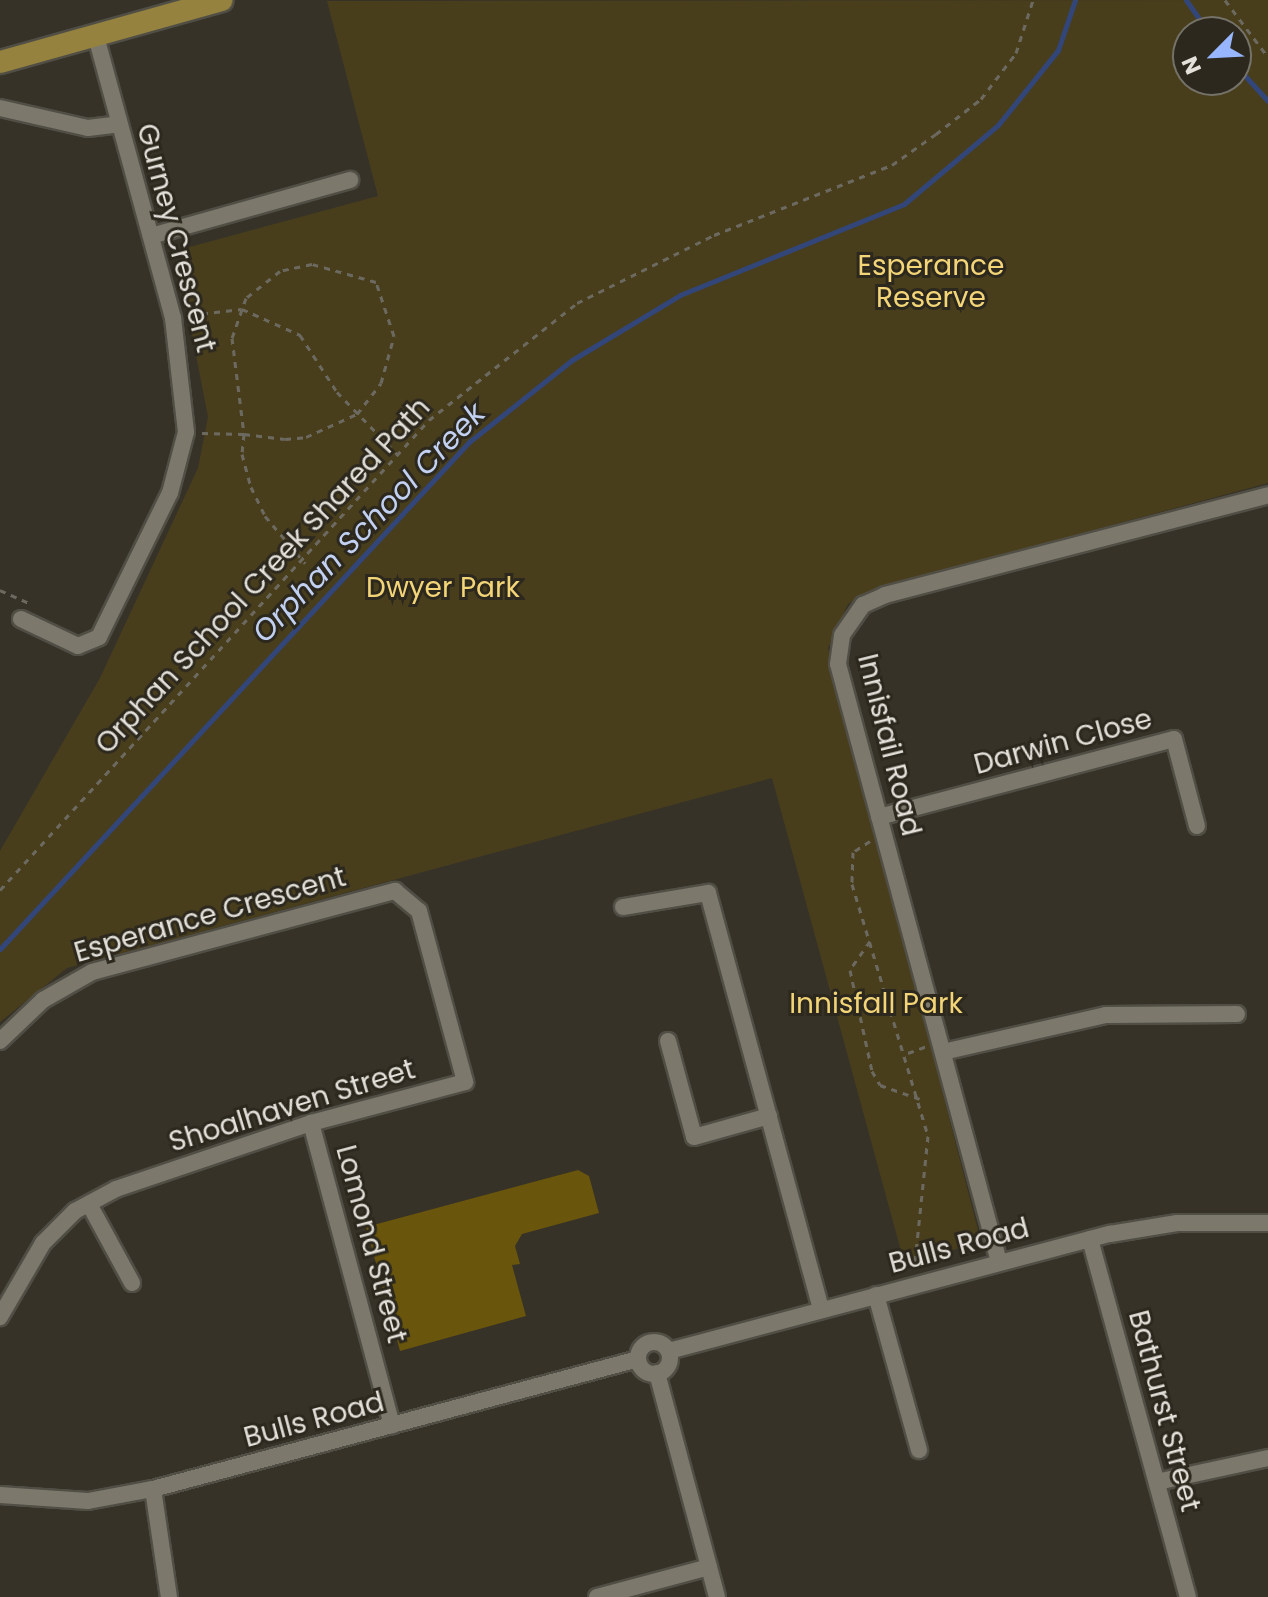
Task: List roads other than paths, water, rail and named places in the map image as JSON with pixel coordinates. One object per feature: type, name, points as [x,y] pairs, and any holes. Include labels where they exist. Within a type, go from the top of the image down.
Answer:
[{"type":"main road","points":[[0,62],[222,0]]},
{"type":"street","name":"Gurney Crescent","points":[[21,619],[78,646],[99,637],[170,493],[186,432],[173,318],[96,37]]},
{"type":"street","points":[[0,108],[88,128],[119,124]]},
{"type":"street","points":[[151,236],[350,180]]},
{"type":"street","name":"Innisfail Road","points":[[999,1262],[838,664],[842,635],[863,605],[1268,495]]},
{"type":"street","name":"Darwin Close","points":[[882,826],[1174,739],[1197,826]]},
{"type":"street","name":"Esperance Crescent","points":[[0,1041],[43,1000],[92,972],[389,892],[407,895]]},
{"type":"street","points":[[623,907],[708,893],[821,1310]]},
{"type":"street","name":"Shoalhaven Street","points":[[0,1317],[5,1293],[43,1243],[89,1204],[311,1123],[465,1082],[419,911],[407,895]]},
{"type":"street","points":[[943,1052],[1106,1015],[1237,1014]]},
{"type":"street","points":[[668,1041],[694,1137],[769,1116]]},
{"type":"street","name":"Lomond Street","points":[[311,1123],[392,1425]]},
{"type":"street","points":[[89,1204],[132,1283]]},
{"type":"street","name":"Bulls Road","points":[[0,1495],[88,1501],[153,1489],[638,1359],[652,1342],[669,1351],[1090,1239],[1177,1223],[1268,1223]]},
{"type":"street","name":"Bathurst Street","points":[[1090,1239],[1188,1597]]},
{"type":"street","points":[[876,1295],[919,1450]]},
{"type":"street","points":[[657,1373],[668,1365],[669,1351]]},
{"type":"street","points":[[638,1359],[657,1373],[717,1597]]},
{"type":"street","points":[[1157,1482],[1268,1458]]},
{"type":"street","points":[[153,1489],[169,1597]]},
{"type":"street","points":[[597,1597],[709,1567]]},
{"type":"waterway","name":"Orphan School Creek","points":[[0,949],[469,442],[572,360],[680,295],[904,204],[998,125],[1058,50],[1075,0]]},
{"type":"waterway","points":[[1186,0],[1197,16]]},
{"type":"waterway","points":[[1252,84],[1268,101]]},
{"type":"park label","name":"Esperance Reserve","points":[[931,282]]},
{"type":"park label","name":"Dwyer Park","points":[[443,588]]},
{"type":"park label","name":"Innisfall Park","points":[[876,1004]]}]
